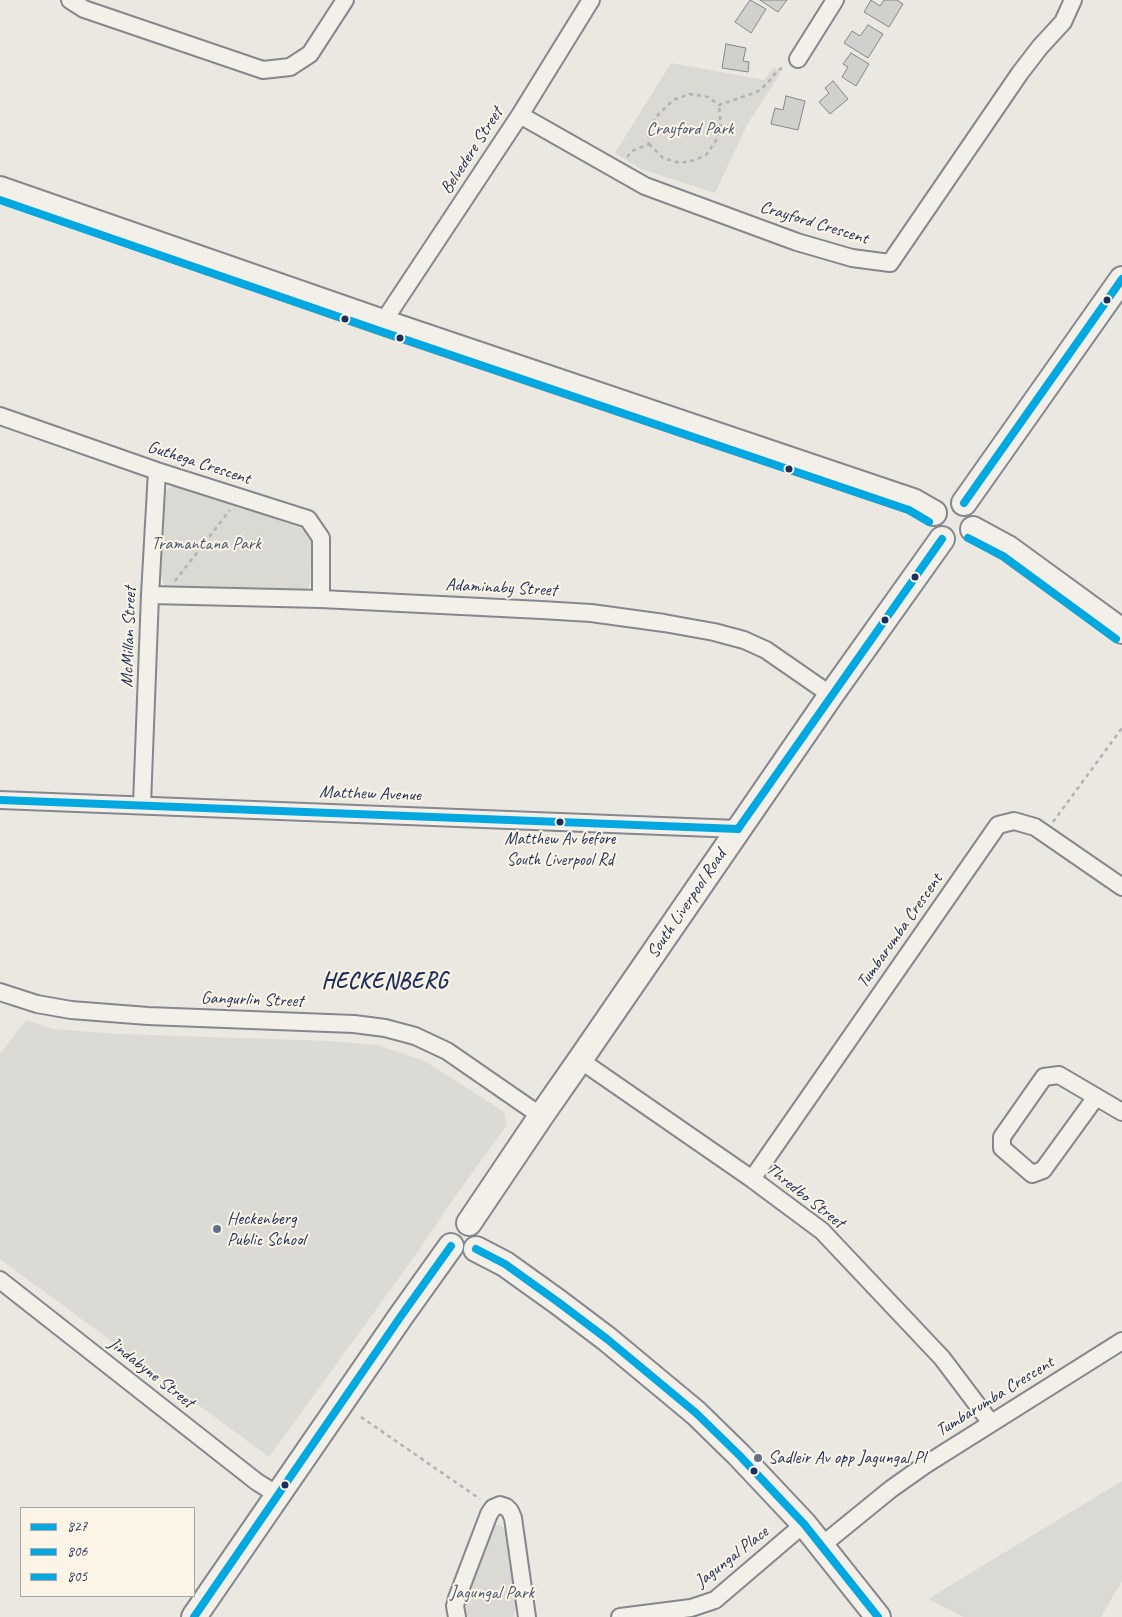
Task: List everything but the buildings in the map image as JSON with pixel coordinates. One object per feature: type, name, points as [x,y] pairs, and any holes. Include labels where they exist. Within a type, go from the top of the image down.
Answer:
[{"type":"main road","points":[[0,189],[384,322],[913,501],[934,513]]},
{"type":"main road","points":[[964,503],[1122,280]]},
{"type":"main road","points":[[948,500],[964,503],[973,514],[973,528],[967,537],[961,540],[954,542],[942,538],[936,534],[933,527],[934,513],[942,503],[948,500]]},
{"type":"main road","points":[[973,528],[1008,548],[1122,631]]},
{"type":"main road","name":"South Liverpool Road","points":[[469,1223],[738,829],[942,538]]},
{"type":"main road","points":[[458,1223],[469,1223],[474,1226],[480,1235],[480,1241],[476,1248],[466,1253],[460,1253],[451,1246],[448,1236],[450,1230],[458,1223]]},
{"type":"main road","points":[[194,1617],[451,1246]]},
{"type":"main road","points":[[476,1248],[505,1264],[558,1302],[656,1378],[696,1413],[804,1524],[878,1617]]},
{"type":"street","points":[[70,0],[84,9],[263,70],[290,67],[310,54],[345,0]]},
{"type":"street","name":"Belvedere Street","points":[[384,322],[520,115],[591,0]]},
{"type":"street","points":[[798,59],[835,0]]},
{"type":"street","name":"Crayford Crescent","points":[[520,115],[645,186],[797,242],[852,258],[890,263],[1020,73],[1063,22],[1074,0]]},
{"type":"street","name":"Guthega Crescent","points":[[0,416],[157,471],[308,519],[321,538],[321,599]]},
{"type":"street","name":"McMillan Street","points":[[142,804],[157,471]]},
{"type":"street","name":"Adaminaby Street","points":[[150,595],[321,599],[591,613],[664,623],[744,640],[766,650],[831,695]]},
{"type":"street","name":"Matthew Avenue","points":[[0,800],[142,804],[738,829]]},
{"type":"street","name":"Tumbarumba Crescent","points":[[752,1179],[998,825],[1014,821],[1035,826],[1122,887]]},
{"type":"street","name":"Gangurlin Street","points":[[0,992],[36,1004],[70,1010],[148,1016],[354,1024],[385,1028],[415,1036],[447,1051],[541,1116]]},
{"type":"street","name":"Thredbo Street","points":[[580,1060],[752,1179],[822,1231],[942,1358],[991,1423]]},
{"type":"street","points":[[1096,1097],[1043,1170],[1032,1174],[1002,1148],[1002,1137],[1044,1077],[1059,1075],[1122,1112]]},
{"type":"street","name":"Jindabyne Street","points":[[0,1280],[257,1482],[278,1495]]},
{"type":"street","name":"Tumbarumba Crescent","points":[[821,1546],[891,1489],[991,1423],[1122,1341]]},
{"type":"street","points":[[457,1617],[455,1606],[457,1598],[486,1520],[493,1508],[500,1505],[506,1506],[513,1518],[527,1617]]},
{"type":"street","name":"Jagungal Place","points":[[620,1617],[691,1608],[715,1600],[804,1524]]},
{"type":"path","points":[[719,106],[756,92],[768,83],[777,71],[798,59]]},
{"type":"path","points":[[690,94],[708,97],[719,106],[721,127],[715,142],[706,155],[695,160],[680,163],[663,158],[649,144],[649,131],[656,117],[673,100],[690,94]]},
{"type":"path","points":[[617,170],[632,151],[649,144]]},
{"type":"path","points":[[168,595],[171,582],[176,580],[240,497]]},
{"type":"path","points":[[1045,833],[1122,728]]},
{"type":"path","points":[[361,1417],[493,1508]]},
{"type":"shaded area","name":"Heckenberg Public School","points":[[26,1020],[53,1029],[119,1034],[329,1041],[377,1045],[425,1061],[504,1112],[507,1125],[269,1457],[0,1259],[0,1054]]},
{"type":"green space","name":"Crayford Park","points":[[671,63],[764,80],[774,67],[780,74],[747,125],[715,193],[641,169],[615,153]]},
{"type":"green space","name":"Tramantana Park","points":[[176,486],[184,487],[303,529],[309,533],[312,539],[310,582],[308,588],[297,593],[172,589],[164,584],[159,572],[163,493],[169,488]]},
{"type":"green space","points":[[428,1115],[474,1139],[462,1163],[416,1139]]},
{"type":"green space","points":[[1122,1481],[1122,1581],[1101,1617],[964,1617],[928,1599]]},
{"type":"green space","name":"Jagungal Park","points":[[496,1525],[500,1525],[506,1530],[516,1606],[515,1612],[513,1617],[468,1617],[463,1608],[463,1601],[492,1529]]},
{"type":"transit line","name":"806","points":[[0,200],[909,510],[929,522]]},
{"type":"transit line","name":"827","points":[[964,503],[1122,279]]},
{"type":"transit line","name":"806","points":[[968,538],[1003,556],[1116,639]]},
{"type":"transit line","name":"827","points":[[738,829],[942,539]]},
{"type":"transit line","name":"827","points":[[0,800],[738,829]]},
{"type":"transit line","name":"805","points":[[194,1617],[451,1246]]},
{"type":"transit line","name":"805","points":[[476,1249],[505,1264],[558,1302],[607,1339],[696,1413],[739,1455],[804,1524],[878,1617]]},
{"type":"place","name":"Matthew Av before South Liverpool Rd","points":[[560,822]]},
{"type":"place","name":"Heckenberg Public School","points":[[217,1229]]},
{"type":"place","name":"Sadleir Av opp Jagungal Pl","points":[[758,1458]]},
{"type":"district","name":"HECKENBERG","points":[[385,982]]}]
